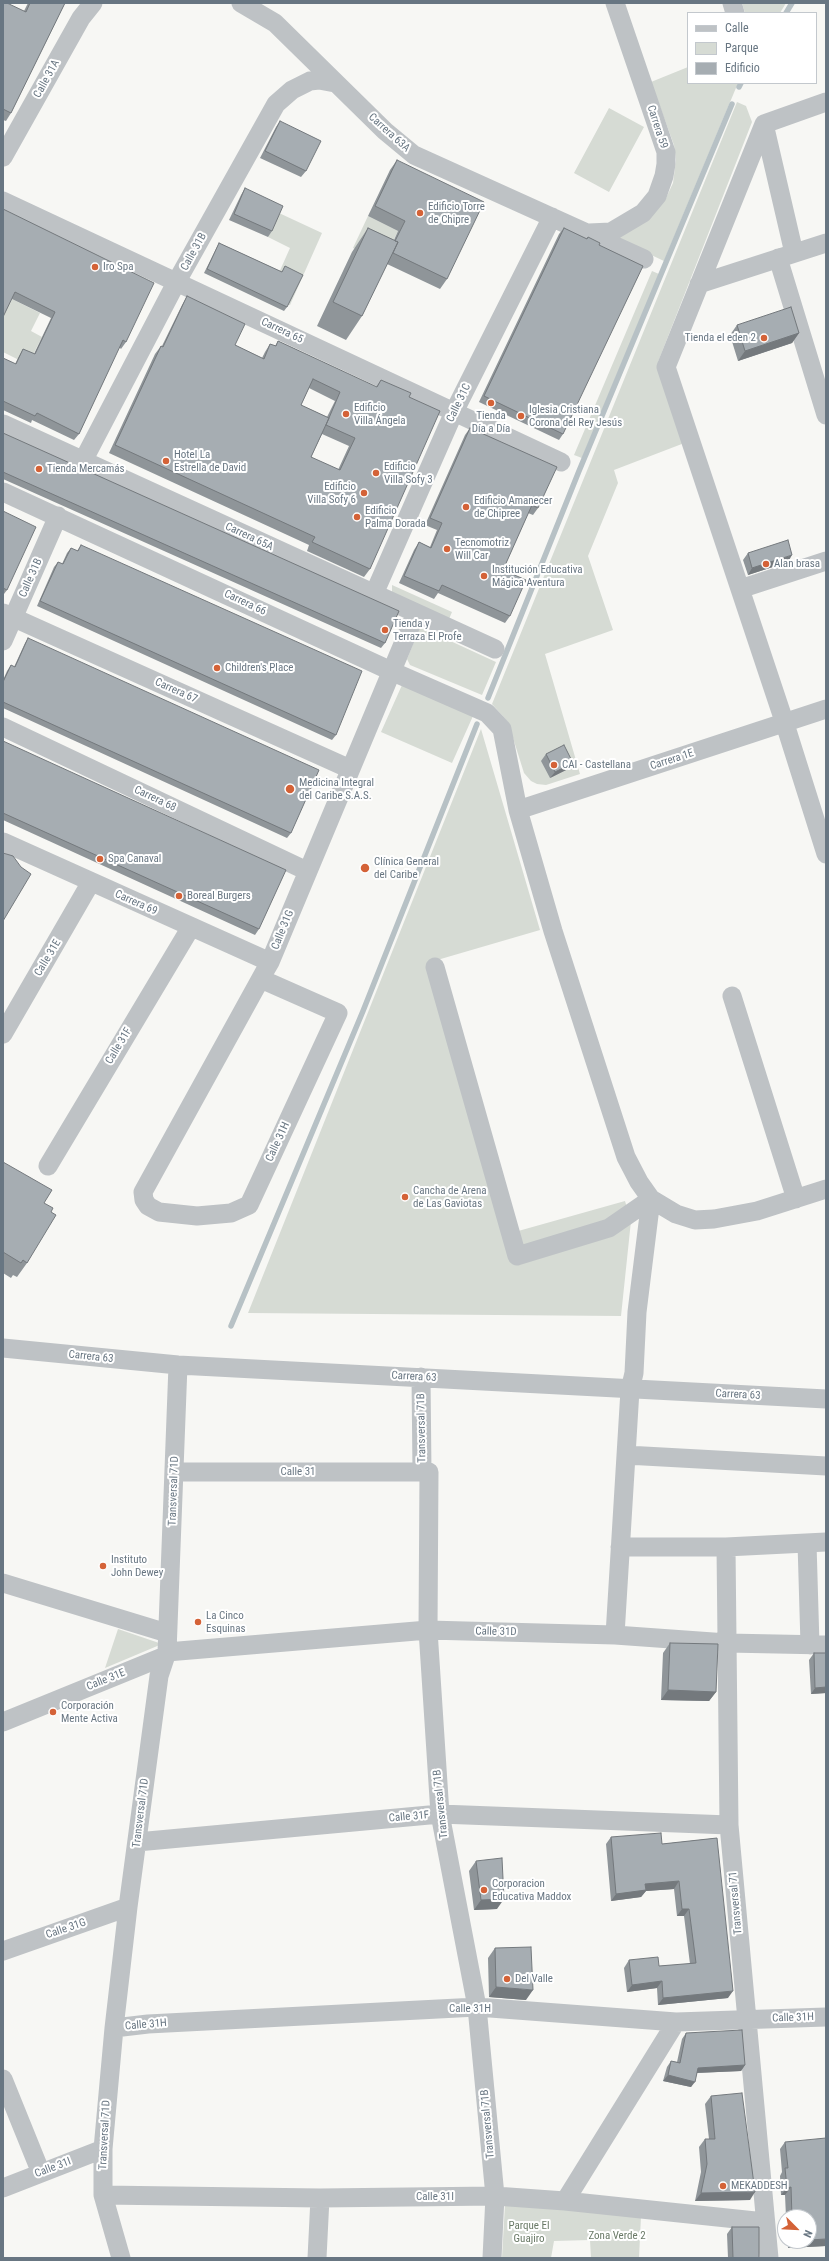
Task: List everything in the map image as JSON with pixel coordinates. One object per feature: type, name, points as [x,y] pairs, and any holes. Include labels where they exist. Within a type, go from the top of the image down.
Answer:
[{"type":"street","name":"Calle 31A","points":[[3,156],[81,18],[93,3]]},
{"type":"street","name":"Carrera 63A","points":[[241,3],[275,23],[307,53],[335,83],[414,155],[644,259]]},
{"type":"street","name":"Carrera 59","points":[[586,232],[611,232],[643,213],[657,196],[664,176],[666,164],[666,152],[615,3]]},
{"type":"street","name":"Calle 31B","points":[[83,461],[177,281],[276,104],[292,90],[310,81],[319,80],[335,83]]},
{"type":"street","points":[[826,102],[764,124],[666,367],[785,724],[826,854]]},
{"type":"street","points":[[764,124],[786,256],[820,377],[826,415]]},
{"type":"street","name":"Carrera 65","points":[[3,201],[177,281],[561,462]]},
{"type":"street","name":"Calle 31C","points":[[374,594],[454,412],[552,217]]},
{"type":"street","points":[[699,284],[826,243]]},
{"type":"street","name":"Carrera 65A","points":[[3,424],[495,649]]},
{"type":"street","name":"Carrera 66","points":[[3,492],[58,516],[391,671],[487,713],[502,729],[518,810]]},
{"type":"street","name":"Calle 31B","points":[[3,641],[8,615],[58,516]]},
{"type":"street","points":[[740,589],[826,561]]},
{"type":"street","name":"Calle 31G","points":[[177,1215],[159,1212],[148,1206],[144,1200],[143,1192],[270,962],[416,613]]},
{"type":"street","name":"Carrera 67","points":[[8,615],[350,769]]},
{"type":"street","name":"Carrera 1E","points":[[518,810],[785,724],[826,709]]},
{"type":"street","name":"Carrera 68","points":[[3,727],[307,871]]},
{"type":"street","points":[[518,810],[555,939],[626,1157],[639,1182],[651,1199],[676,1214],[695,1220],[730,1217],[826,1189]]},
{"type":"street","name":"Carrera 69","points":[[3,842],[270,962]]},
{"type":"street","name":"Calle 31E","points":[[3,1034],[91,882]]},
{"type":"street","name":"Calle 31F","points":[[48,1166],[191,927]]},
{"type":"street","points":[[435,967],[517,1256],[609,1228],[651,1199]]},
{"type":"street","name":"Calle 31H","points":[[177,1215],[197,1216],[231,1213],[249,1205],[338,1013],[261,979]]},
{"type":"street","points":[[732,996],[796,1199]]},
{"type":"street","points":[[615,1635],[626,1455],[637,1312],[651,1199]]},
{"type":"street","name":"Carrera 63","points":[[3,1348],[178,1365],[421,1377],[632,1381],[826,1399]]},
{"type":"street","name":"Transversal 71D","points":[[121,2258],[103,2194],[103,2149],[114,2028],[128,1907],[159,1676],[166,1654],[175,1472],[178,1365]]},
{"type":"street","name":"Transversal 71B","points":[[421,1377],[422,1472],[429,1472],[428,1630],[440,1814],[477,2007],[495,2196],[492,2258]]},
{"type":"street","points":[[626,1455],[826,1466]]},
{"type":"street","name":"Calle 31","points":[[175,1472],[422,1472]]},
{"type":"street","points":[[620,1547],[726,1547],[826,1542]]},
{"type":"street","points":[[807,1543],[818,1645]]},
{"type":"street","name":"Transversal 71","points":[[726,1547],[729,1825],[769,2258]]},
{"type":"street","points":[[3,1583],[167,1633]]},
{"type":"street","name":"Calle 31D","points":[[166,1654],[428,1630],[615,1635],[727,1644],[818,1645]]},
{"type":"street","name":"Calle 31E","points":[[3,1722],[166,1654]]},
{"type":"street","name":"Calle 31F","points":[[137,1842],[440,1814],[729,1825]]},
{"type":"street","name":"Calle 31G","points":[[3,1951],[128,1907]]},
{"type":"street","name":"Calle 31H","points":[[114,2028],[148,2024],[477,2007],[676,2022],[826,2017]]},
{"type":"street","points":[[565,2201],[676,2022]]},
{"type":"street","points":[[3,2079],[41,2173]]},
{"type":"street","name":"Calle 31I","points":[[3,2188],[103,2149]]},
{"type":"street","name":"Calle 31I","points":[[103,2194],[320,2198],[495,2196],[565,2201],[765,2222]]},
{"type":"street","points":[[317,2258],[320,2198]]},
{"type":"green space","points":[[742,3],[786,3],[781,12],[745,12]]},
{"type":"green space","points":[[687,67],[687,84],[738,84],[664,261],[613,237],[666,198],[673,183],[676,160],[674,145],[651,82]]},
{"type":"green space","points":[[737,102],[746,106],[752,122],[658,362],[687,442],[614,470],[618,483],[588,556],[613,630],[545,654],[580,774],[546,785],[537,784],[531,781],[524,773],[508,722],[492,704]]},
{"type":"green space","points":[[609,108],[644,127],[609,192],[574,173]]},
{"type":"green space","points":[[279,213],[322,233],[290,305],[266,302],[290,248],[268,237]]},
{"type":"green space","points":[[368,216],[398,231],[383,262],[353,248]]},
{"type":"green space","points":[[652,271],[659,274],[582,458],[574,455]]},
{"type":"green space","points":[[10,298],[40,313],[31,331],[42,337],[30,361],[17,359],[3,352],[3,314]]},
{"type":"green space","points":[[392,585],[452,612],[449,619],[392,592]]},
{"type":"green space","points":[[420,627],[496,662],[482,695],[410,665],[407,659]]},
{"type":"green space","points":[[402,685],[473,716],[452,763],[381,732]]},
{"type":"green space","points":[[481,729],[540,930],[427,963],[504,1235],[625,1201],[631,1221],[621,1316],[248,1313]]},
{"type":"green space","points":[[118,1629],[162,1644],[105,1668]]},
{"type":"green space","points":[[505,2204],[641,2216],[639,2258],[591,2258],[590,2240],[554,2241],[551,2258],[502,2258]]},
{"type":"building","points":[[3,3],[7,3],[26,12],[30,3],[65,3],[11,113],[3,109]]},
{"type":"building","points":[[280,121],[321,141],[306,171],[265,151]]},
{"type":"building","points":[[397,160],[484,202],[447,279],[393,253],[398,242],[395,241],[405,221],[375,206]]},
{"type":"building","points":[[245,188],[283,206],[272,231],[234,214]]},
{"type":"building","points":[[3,209],[154,283],[126,342],[123,340],[79,434],[37,413],[35,416],[3,401],[3,358],[16,364],[23,349],[35,354],[55,312],[15,292],[3,317]]},
{"type":"building","points":[[368,228],[398,242],[362,316],[333,302]]},
{"type":"building","points":[[564,228],[587,239],[588,237],[600,243],[599,245],[643,266],[563,434],[484,396]]},
{"type":"building","points":[[219,243],[282,272],[285,266],[303,275],[287,307],[207,269]]},
{"type":"building","points":[[187,296],[245,324],[235,345],[264,359],[270,344],[276,346],[278,341],[377,387],[381,380],[411,393],[409,397],[440,411],[370,569],[312,542],[315,537],[115,445],[161,346],[163,347]],"holes":[[[313,379],[340,392],[329,418],[301,405]],[[326,425],[355,438],[340,470],[311,457]]]},
{"type":"building","name":"Tienda el eden 2","points":[[791,307],[799,333],[745,351],[737,325]]},
{"type":"building","points":[[470,428],[557,467],[538,508],[532,505],[503,570],[526,580],[510,616],[442,585],[439,591],[404,576],[419,542],[431,548],[442,523],[430,518]]},
{"type":"building","points":[[3,433],[399,611],[385,643],[3,472]]},
{"type":"building","points":[[3,511],[36,527],[7,590],[3,588]]},
{"type":"building","points":[[788,540],[792,555],[752,568],[748,553]]},
{"type":"building","points":[[81,545],[362,671],[336,735],[40,601],[58,562],[63,564],[71,548],[78,551]]},
{"type":"building","points":[[28,638],[319,770],[291,833],[3,702],[3,682],[11,665],[15,667]]},
{"type":"building","points":[[3,741],[286,870],[259,929],[3,813]]},
{"type":"building","points":[[564,745],[573,763],[555,772],[546,754]]},
{"type":"building","points":[[3,853],[13,856],[21,867],[31,874],[3,921]]},
{"type":"building","points":[[3,1162],[52,1190],[44,1203],[53,1208],[51,1212],[56,1215],[27,1263],[23,1260],[21,1263],[3,1252]]},
{"type":"building","points":[[670,1643],[718,1644],[716,1692],[668,1690]]},
{"type":"building","points":[[814,1653],[826,1653],[826,1687],[815,1688]]},
{"type":"building","points":[[661,1833],[662,1844],[717,1838],[733,1991],[663,1998],[662,1981],[632,1985],[629,1960],[658,1957],[659,1966],[696,1963],[689,1909],[682,1909],[679,1881],[645,1884],[646,1890],[616,1894],[611,1837]]},
{"type":"building","points":[[502,1858],[504,1899],[481,1900],[476,1861]]},
{"type":"building","points":[[531,1947],[533,1990],[496,1987],[495,1948]]},
{"type":"building","points":[[742,2030],[745,2065],[698,2068],[695,2082],[668,2075],[671,2061],[680,2063],[686,2033]]},
{"type":"building","points":[[742,2093],[755,2192],[701,2193],[707,2164],[705,2139],[715,2139],[711,2096]]},
{"type":"building","points":[[826,2138],[826,2239],[817,2240],[817,2209],[792,2209],[791,2187],[787,2188],[785,2168],[788,2168],[785,2142]]},
{"type":"building","points":[[732,2227],[759,2227],[759,2258],[733,2258]]},
{"type":"waterway","points":[[787,12],[792,3]]},
{"type":"waterway","points":[[488,698],[579,471],[732,104]]},
{"type":"waterway","points":[[231,1326],[363,1011],[477,724]]},
{"type":"place","name":"Edificio Torre de Chipre","points":[[420,213]]},
{"type":"place","name":"Iro Spa","points":[[95,267]]},
{"type":"place","name":"Tienda el eden 2","points":[[764,338]]},
{"type":"place","name":"Tienda Día a Día","points":[[491,403]]},
{"type":"place","name":"Edificio Villa Ángela","points":[[346,414]]},
{"type":"place","name":"Iglesia Cristiana Corona del Rey Jesús","points":[[521,416]]},
{"type":"place","name":"Hotel La Estrella de David","points":[[166,461]]},
{"type":"place","name":"Tienda Mercamás","points":[[39,469]]},
{"type":"place","name":"Edificio Villa Sofy 3","points":[[376,473]]},
{"type":"place","name":"Edificio Villa Sofy 6","points":[[364,493]]},
{"type":"place","name":"Edificio Amanecer de Chipree","points":[[466,507]]},
{"type":"place","name":"Edificio Palma Dorada","points":[[357,517]]},
{"type":"place","name":"Tecnomotriz Will Car","points":[[447,549]]},
{"type":"place","name":"Alan brasa","points":[[766,564]]},
{"type":"place","name":"Institución Educativa Mágica Aventura","points":[[484,576]]},
{"type":"place","name":"Tienda y Terraza El Profe","points":[[385,630]]},
{"type":"place","name":"Children's Place","points":[[217,668]]},
{"type":"place","name":"CAI - Castellana","points":[[554,765]]},
{"type":"place","name":"Medicina Integral del Caribe S.A.S.","points":[[290,789]]},
{"type":"place","name":"Spa Canaval","points":[[100,859]]},
{"type":"place","name":"Clínica General del Caribe","points":[[365,868]]},
{"type":"place","name":"Boreal Burgers","points":[[179,896]]},
{"type":"place","name":"Cancha de Arena de Las Gaviotas","points":[[405,1197]]},
{"type":"place","name":"Instituto John Dewey","points":[[103,1566]]},
{"type":"place","name":"La Cinco Esquinas","points":[[198,1622]]},
{"type":"place","name":"Corporación Mente Activa","points":[[53,1712]]},
{"type":"place","name":"Corporacion Educativa Maddox","points":[[484,1890]]},
{"type":"place","name":"Del Valle","points":[[507,1979]]},
{"type":"place","name":"MEKADDESH","points":[[723,2186]]},
{"type":"park label","name":"Parque El Guajiro","points":[[529,2232]]},
{"type":"park label","name":"Zona Verde 2","points":[[617,2236]]}]
